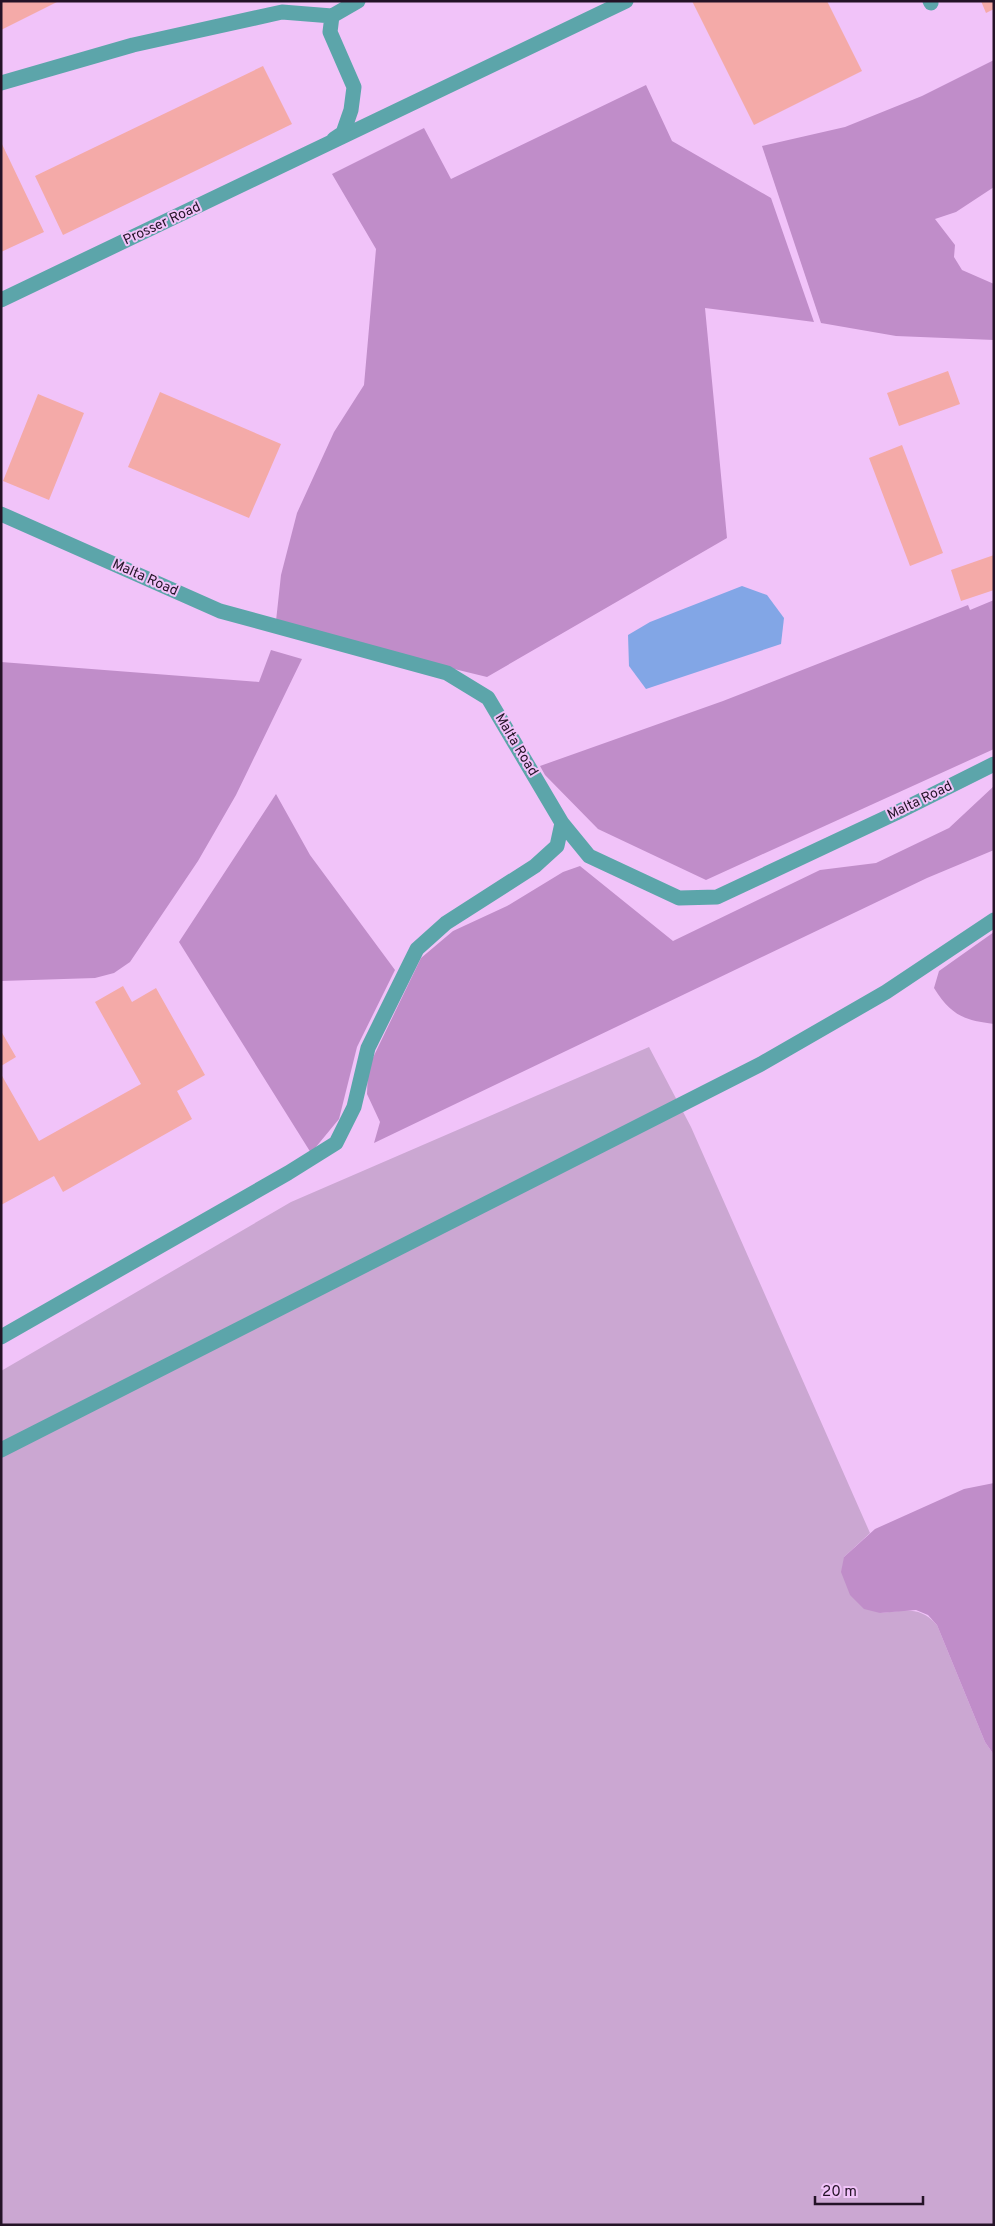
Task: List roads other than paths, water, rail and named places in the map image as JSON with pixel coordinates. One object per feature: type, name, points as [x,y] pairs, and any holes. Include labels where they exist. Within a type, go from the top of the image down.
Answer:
[{"type":"street","points":[[1,83],[133,46],[282,12],[332,16],[358,1]]},
{"type":"street","points":[[322,147],[626,1]]},
{"type":"street","points":[[322,147],[343,133],[351,110],[354,87],[330,32],[332,16]]},
{"type":"street","name":"Prosser Road","points":[[1,300],[322,147]]},
{"type":"street","name":"Malta Road","points":[[1,514],[220,611],[448,673],[488,698],[562,823],[589,856],[679,898],[717,897],[896,813],[994,764]]},
{"type":"street","points":[[1,1337],[336,1144],[354,1107],[368,1048],[417,949],[446,923],[535,866],[557,846],[562,823]]},
{"type":"street","points":[[1,1450],[761,1064],[886,992],[994,920]]},
{"type":"water","points":[[742,586],[767,595],[784,618],[781,644],[646,689],[629,666],[628,635],[650,622]]}]
